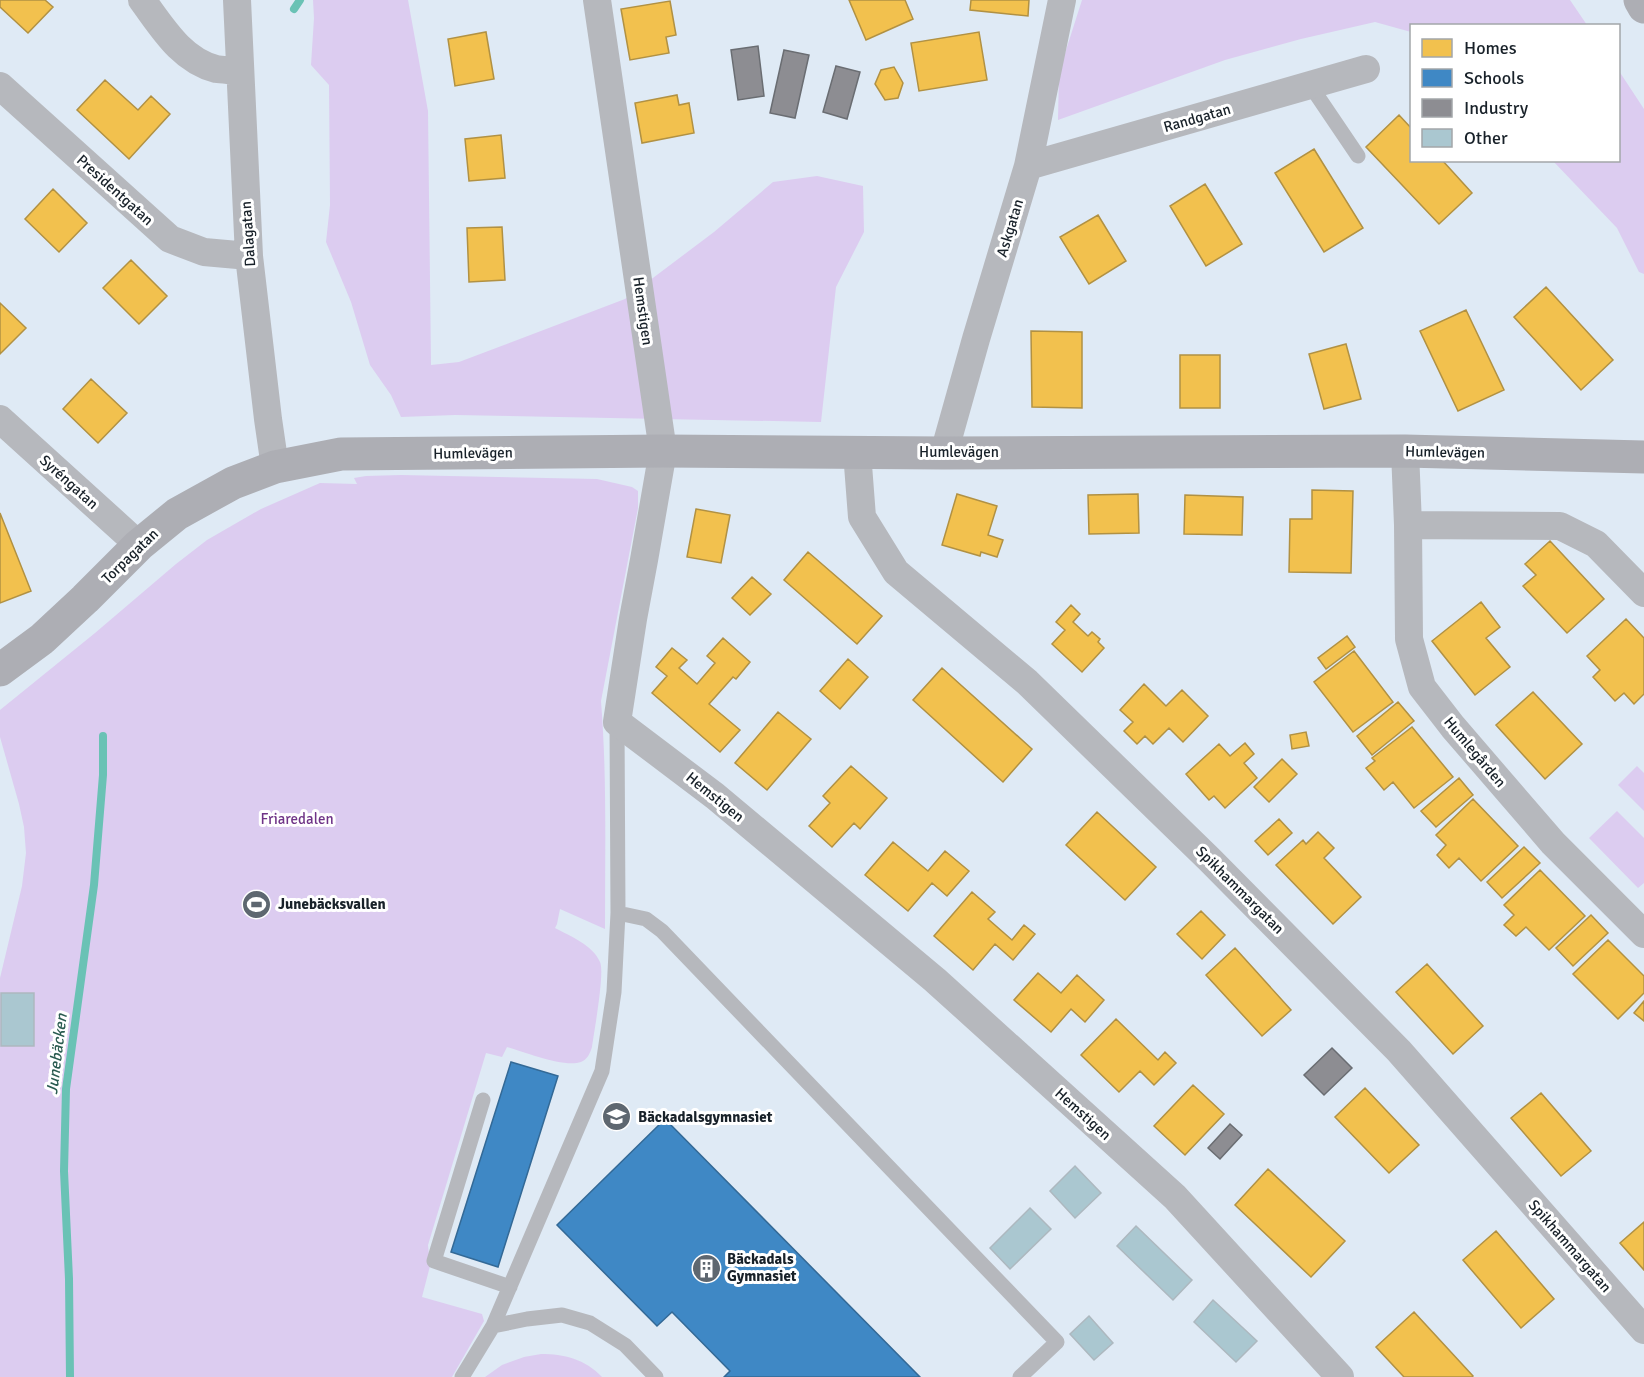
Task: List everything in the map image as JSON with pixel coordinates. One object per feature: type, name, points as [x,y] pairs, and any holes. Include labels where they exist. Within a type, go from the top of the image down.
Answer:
[{"type":"street","points":[[142,0],[178,47],[198,63],[216,69],[239,71]]},
{"type":"street","name":"Dalagatan","points":[[237,0],[249,256],[275,467]]},
{"type":"street","name":"Hemstigen","points":[[597,0],[663,451],[617,722],[716,796],[971,1012],[1175,1197],[1340,1377]]},
{"type":"street","name":"Askgatan","points":[[944,453],[1028,166],[1062,0]]},
{"type":"street","points":[[1640,0],[1644,7]]},
{"type":"street","name":"Randgatan","points":[[1028,166],[1366,69]]},
{"type":"street","name":"Presidentgatan","points":[[0,86],[170,239],[204,252],[249,256]]},
{"type":"street","name":"Syréngatan","points":[[0,419],[139,545]]},
{"type":"street","name":"Humlevägen","points":[[275,467],[341,454],[663,451],[944,453],[1405,451],[1644,458]]},
{"type":"street","name":"Humlegården","points":[[1405,451],[1409,639],[1422,687],[1453,727],[1553,843],[1644,934]]},
{"type":"street","name":"Spikhammargatan","points":[[857,452],[862,518],[896,572],[1027,682],[1209,859],[1391,1042],[1644,1330]]},
{"type":"street","name":"Torpagatan","points":[[0,670],[42,639],[86,599],[139,545],[177,514],[232,483],[275,467]]},
{"type":"street","points":[[1408,525],[1560,526],[1596,544],[1644,593]]},
{"type":"lane","points":[[1310,85],[1358,156]]},
{"type":"lane","points":[[462,1377],[493,1326],[602,1071],[614,992],[618,913],[617,722]]},
{"type":"lane","points":[[618,913],[646,919],[662,931],[1057,1342],[1020,1377]]},
{"type":"lane","points":[[483,1100],[434,1261],[510,1287]]},
{"type":"lane","points":[[493,1326],[527,1318],[562,1314],[590,1323],[625,1345],[656,1377]]},
{"type":"green space","points":[[313,0],[408,0],[428,111],[431,365],[459,362],[625,299],[714,232],[773,182],[817,176],[863,186],[864,232],[836,287],[821,422],[455,415],[401,417],[391,395],[370,365],[351,302],[326,242],[330,205],[329,85],[311,65]]},
{"type":"green space","points":[[1082,0],[1570,0],[1586,24],[1410,24],[1410,32],[1375,22],[1225,60],[1058,120],[1059,72]]},
{"type":"green space","points":[[1620,73],[1644,109],[1644,274],[1639,272],[1617,228],[1554,162],[1620,162]]},
{"type":"green space","name":"Friaredalen","points":[[401,475],[597,479],[632,487],[638,491],[638,508],[601,701],[605,786],[605,929],[560,909],[555,928],[587,946],[600,962],[600,989],[592,1047],[585,1059],[574,1063],[534,1056],[507,1047],[502,1057],[486,1053],[428,1245],[430,1266],[422,1297],[482,1314],[484,1321],[452,1377],[0,1377],[0,978],[22,886],[26,853],[19,804],[0,737],[0,710],[207,540],[261,509],[320,483],[357,484],[354,478]]},
{"type":"green space","points":[[1637,766],[1644,773],[1644,811],[1618,785]]},
{"type":"green space","points":[[1617,811],[1644,838],[1644,883],[1638,888],[1589,838]]},
{"type":"green space","points":[[541,1354],[574,1359],[589,1366],[602,1377],[485,1377],[502,1365]]},
{"type":"building: Homes","points":[[0,0],[45,0],[53,7],[28,33],[0,7]]},
{"type":"building: Homes","points":[[849,0],[905,0],[913,19],[866,40]]},
{"type":"building: Homes","points":[[971,0],[1029,0],[1028,16],[970,10]]},
{"type":"building: Homes","points":[[670,1],[676,35],[666,37],[669,53],[630,60],[621,9]]},
{"type":"building: Homes","points":[[486,32],[494,79],[455,86],[448,39]]},
{"type":"building: Homes","points":[[979,32],[987,80],[919,91],[911,43]]},
{"type":"building: Homes","points":[[894,67],[903,83],[898,98],[885,100],[875,84],[881,70]]},
{"type":"building: Homes","points":[[105,80],[138,110],[151,96],[170,114],[129,159],[77,110]]},
{"type":"building: Homes","points":[[677,95],[679,105],[689,103],[694,133],[642,143],[635,103]]},
{"type":"building: Homes","points":[[1399,115],[1410,127],[1410,162],[1444,162],[1472,193],[1439,224],[1366,147]]},
{"type":"building: Homes","points":[[501,135],[505,178],[469,181],[465,139]]},
{"type":"building: Homes","points":[[1314,149],[1363,228],[1324,252],[1275,173]]},
{"type":"building: Homes","points":[[1205,184],[1242,244],[1206,266],[1170,206]]},
{"type":"building: Homes","points":[[53,189],[87,223],[59,252],[25,219]]},
{"type":"building: Homes","points":[[1098,215],[1126,261],[1089,284],[1060,237]]},
{"type":"building: Homes","points":[[502,227],[505,280],[469,282],[467,228]]},
{"type":"building: Homes","points":[[131,260],[167,296],[139,324],[103,288]]},
{"type":"building: Homes","points":[[1546,287],[1613,360],[1581,390],[1514,317]]},
{"type":"building: Homes","points":[[0,303],[26,328],[0,354]]},
{"type":"building: Homes","points":[[1466,310],[1504,390],[1458,411],[1420,331]]},
{"type":"building: Homes","points":[[1031,331],[1082,332],[1082,408],[1032,407]]},
{"type":"building: Homes","points":[[1346,344],[1361,399],[1324,409],[1309,354]]},
{"type":"building: Homes","points":[[1180,355],[1220,355],[1220,408],[1180,408]]},
{"type":"building: Homes","points":[[91,379],[127,413],[98,443],[63,409]]},
{"type":"building: Homes","points":[[1312,490],[1353,491],[1351,573],[1289,572],[1290,519],[1312,519]]},
{"type":"building: Homes","points":[[957,494],[997,506],[988,535],[1003,540],[997,557],[981,552],[980,556],[942,545]]},
{"type":"building: Homes","points":[[1138,494],[1139,533],[1089,534],[1088,495]]},
{"type":"building: Homes","points":[[1185,495],[1243,497],[1242,535],[1184,534]]},
{"type":"building: Homes","points":[[696,509],[730,515],[721,563],[687,557]]},
{"type":"building: Homes","points":[[0,513],[31,591],[0,603]]},
{"type":"building: Homes","points":[[1550,541],[1604,599],[1567,633],[1523,586],[1536,575],[1525,564]]},
{"type":"building: Homes","points":[[808,552],[882,616],[857,644],[784,580]]},
{"type":"building: Homes","points":[[752,577],[771,594],[750,615],[732,598]]},
{"type":"building: Homes","points":[[1481,602],[1500,627],[1486,638],[1510,667],[1475,695],[1432,641]]},
{"type":"building: Homes","points":[[1071,605],[1080,614],[1073,622],[1088,636],[1092,632],[1100,639],[1098,642],[1104,648],[1082,672],[1052,644],[1065,630],[1056,622]]},
{"type":"building: Homes","points":[[1626,619],[1644,638],[1644,694],[1634,704],[1624,693],[1615,701],[1593,677],[1600,670],[1587,656]]},
{"type":"building: Homes","points":[[1347,636],[1355,647],[1326,669],[1318,658]]},
{"type":"building: Homes","points":[[723,638],[750,662],[736,679],[733,677],[709,704],[740,730],[720,752],[652,693],[667,676],[656,667],[672,648],[687,660],[679,668],[697,684],[715,663],[707,656]]},
{"type":"building: Homes","points":[[1354,651],[1393,702],[1353,732],[1314,682]]},
{"type":"building: Homes","points":[[848,659],[868,677],[840,709],[820,691]]},
{"type":"building: Homes","points":[[942,668],[1032,749],[1003,782],[913,700]]},
{"type":"building: Homes","points":[[1144,684],[1166,706],[1182,690],[1208,716],[1183,742],[1169,728],[1153,744],[1145,736],[1137,744],[1124,731],[1133,722],[1120,710]]},
{"type":"building: Homes","points":[[1533,692],[1582,744],[1545,779],[1496,725]]},
{"type":"building: Homes","points":[[1398,702],[1414,721],[1372,755],[1357,736]]},
{"type":"building: Homes","points":[[778,712],[811,739],[767,790],[735,763]]},
{"type":"building: Homes","points":[[1412,727],[1453,777],[1414,808],[1393,782],[1384,790],[1366,768],[1375,761],[1372,758]]},
{"type":"building: Homes","points":[[1306,732],[1309,746],[1292,749],[1290,735]]},
{"type":"building: Homes","points":[[1245,743],[1254,754],[1244,763],[1257,778],[1225,808],[1214,796],[1209,800],[1186,774],[1219,744],[1230,756]]},
{"type":"building: Homes","points":[[1282,759],[1297,774],[1269,802],[1254,787]]},
{"type":"building: Homes","points":[[851,766],[887,798],[860,829],[854,823],[832,847],[809,826],[830,803],[823,796]]},
{"type":"building: Homes","points":[[1459,778],[1473,795],[1436,827],[1421,811]]},
{"type":"building: Homes","points":[[1473,799],[1518,846],[1481,881],[1459,858],[1449,868],[1437,855],[1446,845],[1436,835]]},
{"type":"building: Homes","points":[[1097,812],[1156,867],[1125,900],[1066,845]]},
{"type":"building: Homes","points":[[1279,819],[1292,833],[1268,855],[1255,841]]},
{"type":"building: Homes","points":[[1318,832],[1334,848],[1324,858],[1361,897],[1333,924],[1276,865],[1303,840],[1306,844]]},
{"type":"building: Homes","points":[[893,842],[928,871],[945,851],[969,871],[947,896],[932,883],[908,911],[865,875]]},
{"type":"building: Homes","points":[[1524,847],[1540,863],[1502,898],[1487,882]]},
{"type":"building: Homes","points":[[1540,870],[1585,916],[1549,950],[1526,927],[1516,936],[1504,925],[1514,915],[1504,905]]},
{"type":"building: Homes","points":[[972,892],[995,912],[988,919],[1012,940],[1024,925],[1035,934],[1013,960],[995,944],[973,970],[934,936]]},
{"type":"building: Homes","points":[[1201,911],[1225,935],[1202,959],[1177,934]]},
{"type":"building: Homes","points":[[1591,915],[1608,933],[1573,966],[1556,948]]},
{"type":"building: Homes","points":[[1608,940],[1644,976],[1644,993],[1618,1019],[1573,974]]},
{"type":"building: Homes","points":[[1235,948],[1291,1010],[1262,1036],[1206,975]]},
{"type":"building: Homes","points":[[1427,964],[1483,1026],[1453,1054],[1396,992]]},
{"type":"building: Homes","points":[[1038,973],[1061,993],[1077,975],[1104,1000],[1085,1022],[1071,1009],[1051,1032],[1014,1000]]},
{"type":"building: Homes","points":[[1644,1001],[1644,1021],[1634,1013]]},
{"type":"building: Homes","points":[[1116,1019],[1158,1060],[1165,1052],[1176,1063],[1154,1085],[1140,1071],[1119,1092],[1081,1055]]},
{"type":"building: Homes","points":[[1193,1085],[1224,1114],[1185,1155],[1154,1126]]},
{"type":"building: Homes","points":[[1365,1088],[1419,1145],[1389,1173],[1335,1117]]},
{"type":"building: Homes","points":[[1541,1093],[1591,1151],[1561,1176],[1511,1118]]},
{"type":"building: Homes","points":[[1268,1169],[1345,1241],[1311,1277],[1235,1205]]},
{"type":"building: Homes","points":[[1644,1222],[1644,1270],[1620,1243]]},
{"type":"building: Homes","points":[[1496,1231],[1554,1299],[1521,1328],[1463,1260]]},
{"type":"building: Homes","points":[[1414,1312],[1472,1377],[1404,1377],[1376,1347]]},
{"type":"building: Schools","points":[[511,1062],[558,1076],[498,1267],[451,1252]]},
{"type":"building: Schools","name":"Bäckadals Gymnasiet","points":[[665,1119],[920,1377],[724,1377],[730,1371],[672,1312],[657,1326],[557,1225]]},
{"type":"building: Industry","points":[[758,46],[764,96],[738,100],[731,50]]},
{"type":"building: Industry","points":[[784,50],[809,55],[795,118],[770,113]]},
{"type":"building: Industry","points":[[836,66],[860,72],[847,119],[823,112]]},
{"type":"building: Industry","points":[[1332,1048],[1352,1068],[1324,1095],[1304,1075]]},
{"type":"building: Industry","points":[[1230,1124],[1242,1135],[1220,1159],[1208,1148]]},
{"type":"building: Other","points":[[1,993],[34,993],[34,1046],[1,1046]]},
{"type":"building: Other","points":[[1075,1166],[1101,1193],[1075,1218],[1050,1191]]},
{"type":"building: Other","points":[[1030,1208],[1051,1229],[1010,1269],[990,1248]]},
{"type":"building: Other","points":[[1136,1226],[1192,1280],[1173,1300],[1117,1246]]},
{"type":"building: Other","points":[[1213,1300],[1257,1341],[1236,1362],[1194,1322]]},
{"type":"building: Other","points":[[1089,1316],[1113,1343],[1094,1360],[1070,1334]]},
{"type":"waterway","name":"Junebäcken","points":[[294,9],[300,0]]},
{"type":"waterway","name":"Junebäcken","points":[[70,1377],[69,1279],[64,1171],[66,1089],[94,885],[103,775],[103,736]]},
{"type":"place","name":"Junebäcksvallen","points":[[257,904]]},
{"type":"place","name":"Bäckadalsgymnasiet","points":[[617,1117]]},
{"type":"place","name":"Bäckadals Gymnasiet","points":[[706,1268]]}]
